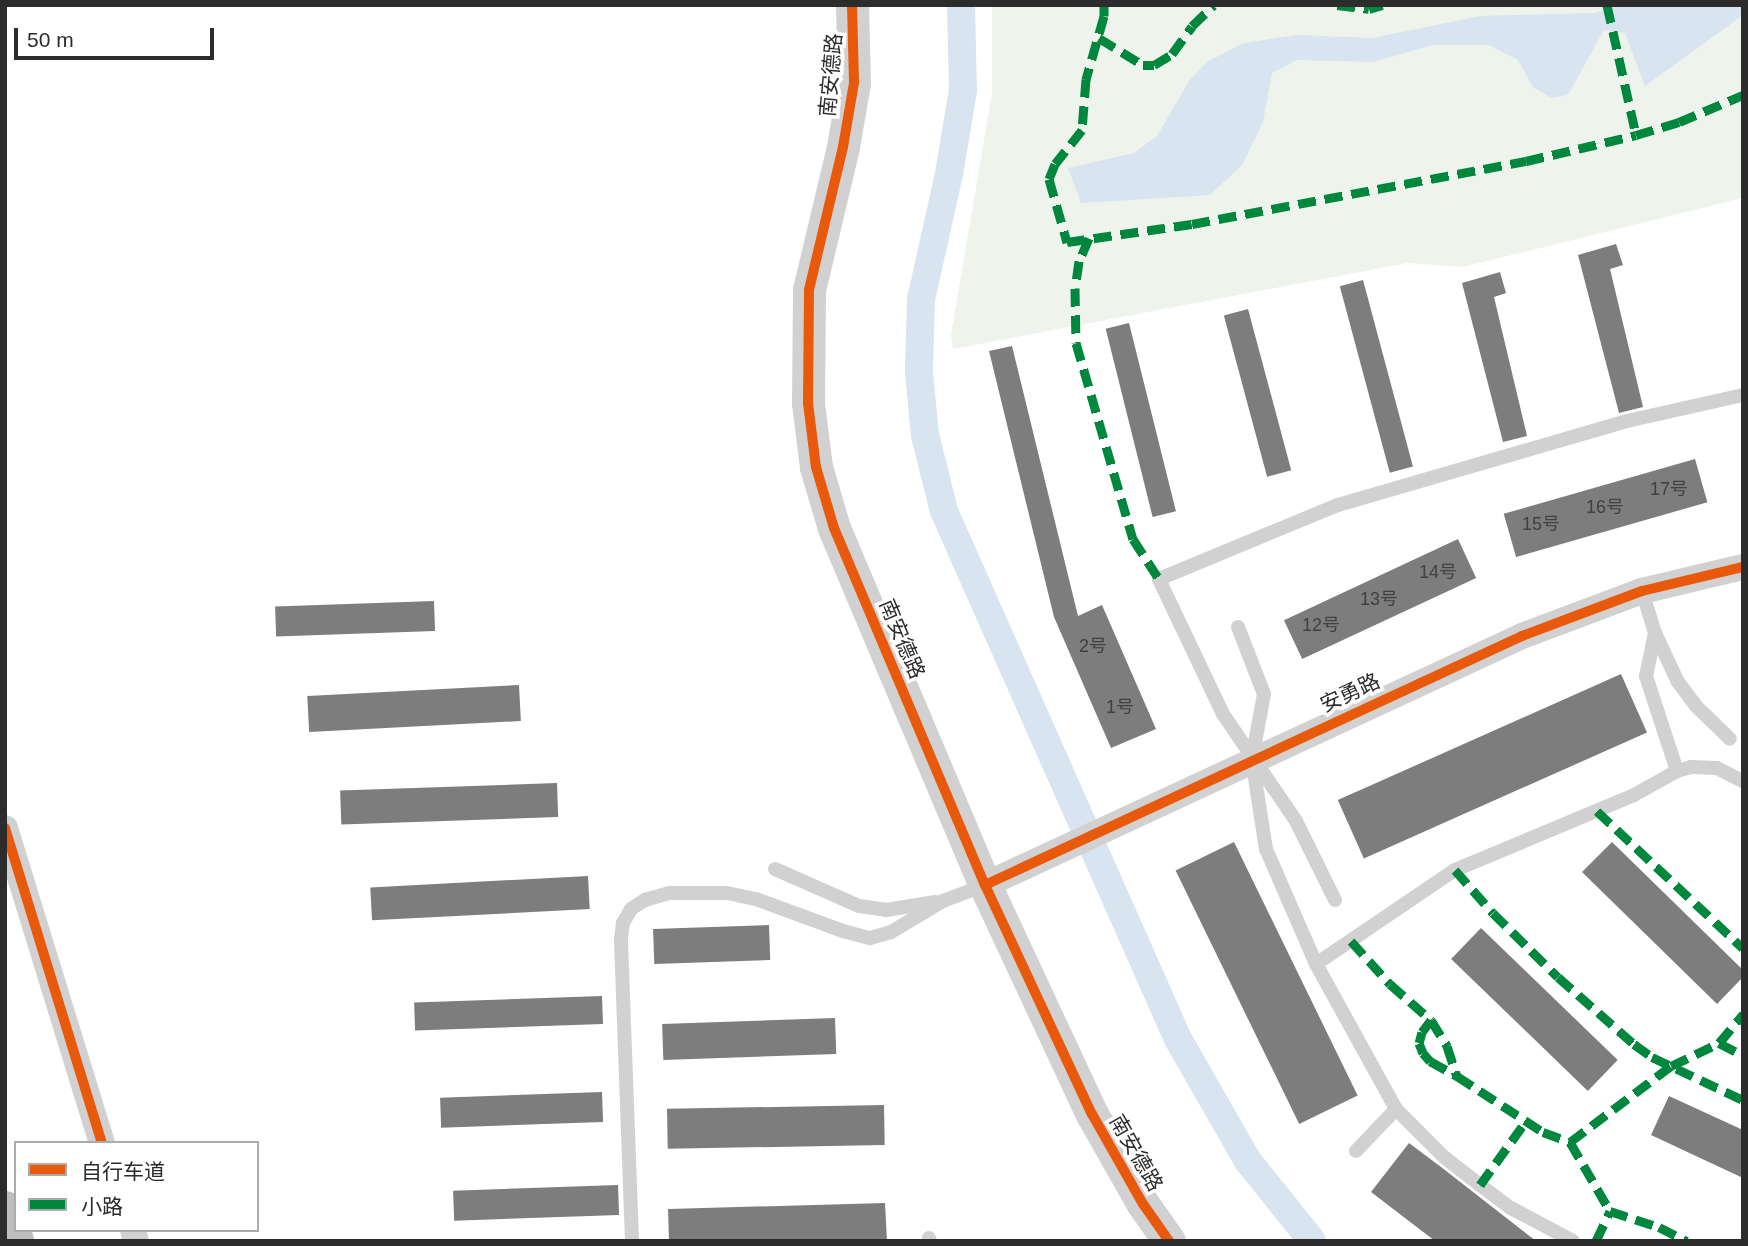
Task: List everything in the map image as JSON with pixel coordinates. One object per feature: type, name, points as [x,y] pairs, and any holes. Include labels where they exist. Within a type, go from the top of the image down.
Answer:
[{"type":"highway","points":[[5,1210],[15,1241]]},
{"type":"street","name":"南安德路","points":[[852,5],[854,83],[843,147],[809,290],[808,403],[816,467],[834,528],[985,886],[1092,1114],[1143,1204],[1169,1241]]},
{"type":"street","name":"安勇路","points":[[985,886],[1252,759],[1522,636],[1643,592],[1743,567]]},
{"type":"street","points":[[5,828],[102,1141]]},
{"type":"lane","points":[[1335,900],[1296,821],[1223,714],[1159,579],[1338,505],[1628,421],[1743,395]]},
{"type":"lane","points":[[1643,592],[1655,633],[1683,690],[1730,739]]},
{"type":"lane","points":[[1238,627],[1264,694],[1252,759],[1266,849],[1316,964],[1396,1109],[1444,1157],[1480,1185],[1511,1208],[1573,1241]]},
{"type":"lane","points":[[1655,633],[1646,676],[1677,771]]},
{"type":"lane","points":[[1316,964],[1455,870],[1634,795],[1677,771],[1691,767],[1717,768],[1743,781]]},
{"type":"lane","points":[[775,869],[859,906],[886,910],[943,901],[985,886]]},
{"type":"lane","points":[[632,1241],[621,939],[623,923],[631,909],[645,900],[670,893],[727,893],[756,899],[843,932],[870,938],[891,932],[943,901]]},
{"type":"lane","points":[[1356,1151],[1396,1109]]},
{"type":"shaded area","points":[[992,5],[1743,5],[1743,198],[1463,267],[1407,263],[953,349],[951,335],[992,93]]},
{"type":"shaded area","points":[[1616,5],[1743,5],[1743,15],[1645,86],[1625,33],[1604,30],[1568,95],[1551,98],[1533,87],[1518,60],[1489,45],[1433,45],[1372,62],[1297,60],[1272,73],[1263,122],[1242,165],[1210,195],[1081,203],[1068,168],[1134,153],[1157,136],[1189,81],[1207,62],[1244,43],[1297,35],[1372,38],[1481,16],[1595,13]]},
{"type":"building","points":[[1616,244],[1623,265],[1610,269],[1643,407],[1619,413],[1578,255]]},
{"type":"building","points":[[1500,272],[1506,293],[1494,297],[1527,436],[1503,442],[1462,283]]},
{"type":"building","points":[[1363,280],[1413,466],[1390,473],[1340,286]]},
{"type":"building","points":[[1248,309],[1291,470],[1267,477],[1224,315]]},
{"type":"building","points":[[1129,323],[1176,511],[1153,517],[1106,329]]},
{"type":"building","points":[[1012,346],[1078,616],[1102,605],[1156,729],[1111,748],[1054,617],[989,351]]},
{"type":"building","points":[[1695,459],[1707,502],[1516,557],[1504,514]]},
{"type":"building","points":[[1458,539],[1476,578],[1302,659],[1284,620]]},
{"type":"building","points":[[434,601],[435,631],[276,637],[275,607]]},
{"type":"building","points":[[1621,674],[1647,732],[1364,859],[1338,800]]},
{"type":"building","points":[[519,685],[521,721],[309,732],[307,696]]},
{"type":"building","points":[[557,783],[558,817],[341,825],[340,791]]},
{"type":"building","points":[[1234,842],[1358,1095],[1299,1124],[1176,870]]},
{"type":"building","points":[[1612,842],[1743,970],[1743,977],[1717,1004],[1582,872]]},
{"type":"building","points":[[588,876],[590,909],[372,920],[370,887]]},
{"type":"building","points":[[769,925],[770,960],[654,964],[653,929]]},
{"type":"building","points":[[1481,928],[1618,1060],[1588,1091],[1451,959]]},
{"type":"building","points":[[602,996],[603,1024],[415,1031],[414,1003]]},
{"type":"building","points":[[835,1018],[836,1054],[663,1060],[662,1024]]},
{"type":"building","points":[[602,1092],[603,1122],[441,1128],[440,1098]]},
{"type":"building","points":[[1669,1096],[1743,1130],[1743,1178],[1651,1135]]},
{"type":"building","points":[[884,1105],[885,1145],[668,1149],[667,1109]]},
{"type":"building","points":[[1409,1143],[1536,1241],[1435,1241],[1371,1192]]},
{"type":"building","points":[[618,1185],[619,1215],[454,1221],[453,1191]]},
{"type":"building","points":[[885,1203],[887,1241],[669,1241],[668,1209]]},
{"type":"waterway","points":[[961,5],[963,90],[949,174],[921,299],[919,372],[925,435],[944,511],[1178,1039],[1248,1161],[1312,1241]]},
{"type":"marked path","points":[[1104,5],[1104,16],[1086,79],[1082,130],[1055,164],[1049,179],[1067,242],[1192,224],[1526,161],[1679,122],[1743,95]]},
{"type":"marked path","points":[[1099,38],[1143,65],[1154,65],[1172,54],[1192,26],[1214,5]]},
{"type":"marked path","points":[[1337,5],[1369,9],[1382,5]]},
{"type":"marked path","points":[[1607,5],[1636,135]]},
{"type":"marked path","points":[[1089,238],[1079,261],[1075,288],[1076,343],[1133,539],[1159,579]]},
{"type":"marked path","points":[[1597,811],[1743,948]]},
{"type":"marked path","points":[[1455,870],[1493,913],[1558,977],[1634,1044],[1652,1057],[1743,1100]]},
{"type":"marked path","points":[[1351,941],[1390,984],[1431,1020],[1447,1046],[1457,1076],[1543,1132],[1570,1142],[1610,1211],[1659,1227],[1687,1241]]},
{"type":"marked path","points":[[1570,1142],[1671,1066],[1719,1043],[1743,1014]]},
{"type":"marked path","points":[[1431,1020],[1422,1032],[1419,1043],[1423,1053],[1430,1061],[1457,1076]]},
{"type":"marked path","points":[[1719,1043],[1743,1055]]},
{"type":"marked path","points":[[1480,1185],[1526,1121]]},
{"type":"marked path","points":[[1596,1241],[1610,1211]]},
{"type":"cycle path","points":[[852,5],[854,83],[843,147],[809,290],[808,403],[816,467],[834,528],[985,885],[1092,1114],[1143,1204],[1169,1241]]},
{"type":"cycle path","points":[[985,885],[1522,636],[1642,591],[1743,567]]},
{"type":"cycle path","points":[[5,828],[101,1141]]}]
